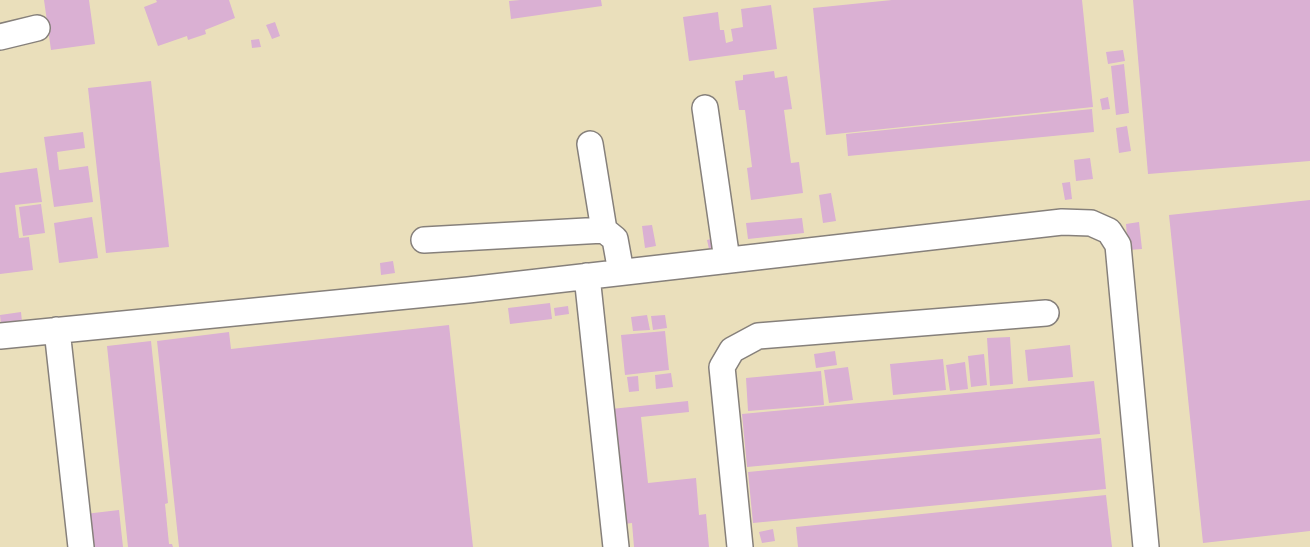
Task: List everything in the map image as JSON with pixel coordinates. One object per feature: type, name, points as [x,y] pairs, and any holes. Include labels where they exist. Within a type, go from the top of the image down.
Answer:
[{"type":"lane","points":[[0,37],[38,28]]},
{"type":"lane","points":[[705,108],[727,260]]},
{"type":"lane","points":[[590,144],[604,230],[615,239],[621,272]]},
{"type":"lane","points":[[0,336],[587,276],[1062,222],[1091,224],[1109,231],[1118,245],[1146,547]]},
{"type":"lane","points":[[424,240],[604,230]]},
{"type":"lane","points":[[587,276],[616,547]]},
{"type":"lane","points":[[740,547],[722,367],[732,350],[758,336],[1046,314]]},
{"type":"lane","points":[[57,330],[81,547]]},
{"type":"building","points":[[44,0],[89,0],[95,44],[51,50]]},
{"type":"building","points":[[156,0],[229,0],[235,18],[205,30],[206,34],[188,40],[187,36],[158,46],[144,7],[157,2]]},
{"type":"building","points":[[601,0],[602,6],[511,19],[509,1]]},
{"type":"building","points":[[892,0],[1082,0],[1093,107],[826,135],[813,8]]},
{"type":"building","points":[[1133,0],[1310,0],[1310,161],[1148,174]]},
{"type":"building","points":[[771,5],[777,49],[689,61],[683,17],[718,12],[720,30],[724,30],[726,43],[733,41],[731,29],[743,27],[741,9]]},
{"type":"building","points":[[275,22],[280,36],[272,39],[266,25]]},
{"type":"building","points":[[259,39],[261,47],[252,48],[251,40]]},
{"type":"building","points":[[1123,50],[1125,61],[1108,64],[1106,52]]},
{"type":"building","points":[[1124,64],[1129,113],[1116,115],[1111,66]]},
{"type":"building","points":[[774,71],[775,78],[787,76],[792,109],[784,110],[791,163],[799,162],[803,193],[751,200],[747,168],[752,167],[745,110],[739,110],[735,81],[743,80],[743,75]]},
{"type":"building","points":[[151,81],[169,247],[106,253],[88,88]]},
{"type":"building","points":[[1108,97],[1110,109],[1102,110],[1100,99]]},
{"type":"building","points":[[1092,109],[1094,132],[848,156],[846,134]]},
{"type":"building","points":[[1127,126],[1131,151],[1119,153],[1116,128]]},
{"type":"building","points":[[83,132],[85,148],[57,152],[59,170],[88,166],[93,202],[54,207],[44,137]]},
{"type":"building","points":[[1090,158],[1093,179],[1076,181],[1074,160]]},
{"type":"building","points":[[37,168],[42,202],[15,205],[19,238],[29,237],[33,270],[0,274],[0,173]]},
{"type":"building","points":[[1070,182],[1072,199],[1065,200],[1062,183]]},
{"type":"building","points":[[831,193],[836,221],[823,223],[819,195]]},
{"type":"building","points":[[1310,200],[1310,531],[1203,543],[1169,215]]},
{"type":"building","points":[[41,204],[45,233],[23,236],[19,207]]},
{"type":"building","points":[[92,217],[98,258],[59,263],[54,223]]},
{"type":"building","points":[[802,218],[804,233],[748,239],[746,223]]},
{"type":"building","points":[[1139,222],[1142,249],[1128,250],[1126,224]]},
{"type":"building","points":[[652,225],[656,246],[645,248],[642,226]]},
{"type":"building","points":[[719,237],[721,247],[709,249],[707,240]]},
{"type":"building","points":[[393,261],[395,273],[381,275],[380,263]]},
{"type":"building","points":[[550,303],[552,319],[510,324],[508,308]]},
{"type":"building","points":[[568,306],[569,314],[555,316],[554,308]]},
{"type":"building","points":[[21,312],[22,322],[1,325],[0,315]]},
{"type":"building","points":[[647,315],[650,330],[633,331],[631,317]]},
{"type":"building","points":[[665,315],[667,328],[653,330],[651,316]]},
{"type":"building","points":[[449,325],[473,547],[179,547],[157,341],[229,332],[231,349]]},
{"type":"building","points":[[665,331],[669,370],[625,375],[621,335]]},
{"type":"building","points":[[1010,337],[1013,384],[990,386],[987,338]]},
{"type":"building","points":[[151,341],[168,503],[165,504],[169,544],[172,544],[173,547],[128,547],[107,346]]},
{"type":"building","points":[[1070,345],[1073,377],[1028,381],[1025,350]]},
{"type":"building","points":[[835,351],[837,365],[816,368],[814,354]]},
{"type":"building","points":[[984,354],[987,385],[971,387],[968,356]]},
{"type":"building","points":[[943,359],[946,390],[893,395],[890,364]]},
{"type":"building","points":[[965,362],[968,389],[950,391],[946,365]]},
{"type":"building","points":[[848,367],[853,400],[829,403],[824,370]]},
{"type":"building","points":[[821,371],[824,405],[748,411],[746,378]]},
{"type":"building","points":[[671,373],[673,387],[656,389],[655,375]]},
{"type":"building","points":[[638,376],[639,391],[629,392],[627,377]]},
{"type":"building","points":[[1094,381],[1100,434],[747,467],[742,414]]},
{"type":"building","points":[[688,401],[689,412],[641,417],[648,483],[696,478],[699,515],[706,514],[709,547],[634,547],[632,523],[623,524],[611,409]]},
{"type":"building","points":[[1101,438],[1106,489],[753,523],[748,472]]},
{"type":"building","points":[[1106,495],[1112,547],[798,547],[796,527]]},
{"type":"building","points":[[119,510],[123,547],[89,547],[85,514]]},
{"type":"building","points":[[773,529],[775,541],[762,543],[759,532]]}]
